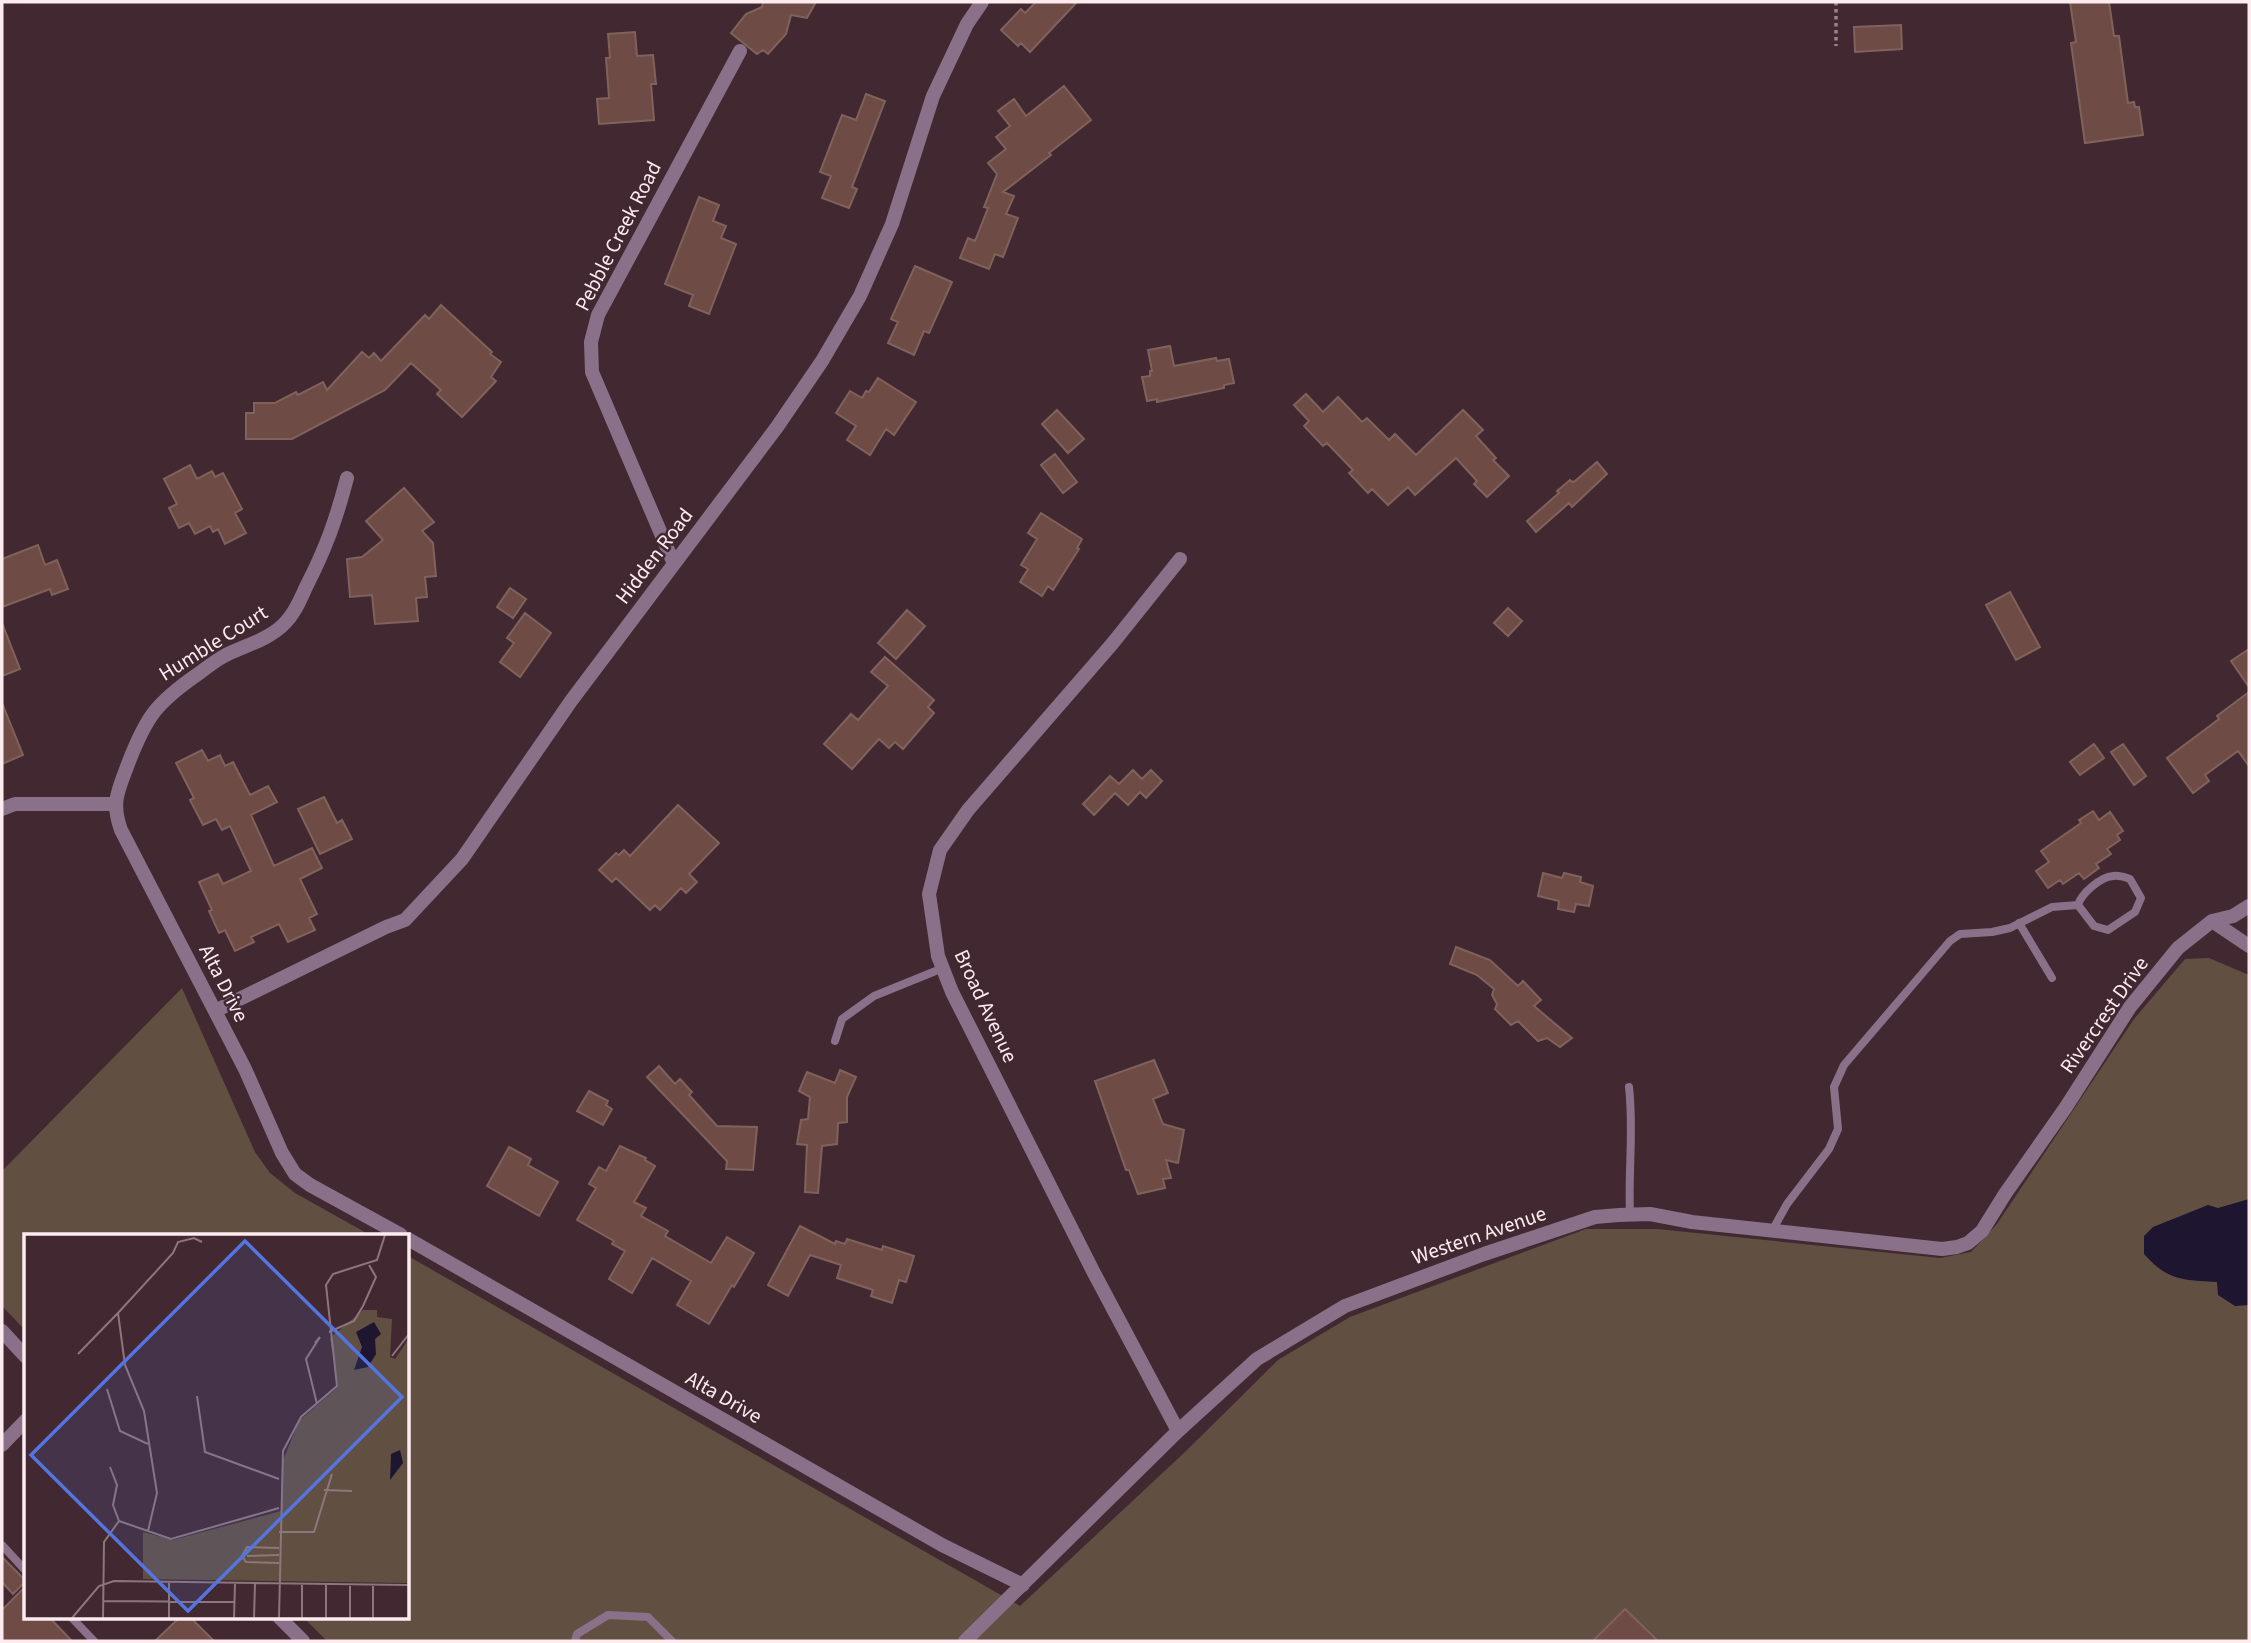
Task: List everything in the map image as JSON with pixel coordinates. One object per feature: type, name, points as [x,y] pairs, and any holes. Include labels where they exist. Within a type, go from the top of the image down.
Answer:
[{"type":"street","name":"Hidden Road","points":[[215,1011],[405,920],[462,859],[571,701],[778,427],[822,361],[860,296],[892,224],[933,96],[967,24],[982,2]]},
{"type":"street","name":"Pebble Creek Road","points":[[674,564],[592,372],[591,342],[598,315],[740,51]]},
{"type":"street","name":"Humble Court","points":[[115,804],[139,735],[155,709],[170,694],[223,657],[251,645],[283,626],[293,613],[327,546],[346,478]]},
{"type":"street","name":"Broad Avenue","points":[[1178,1431],[1094,1273],[952,992],[938,956],[929,894],[940,850],[968,810],[1112,644],[1180,559]]},
{"type":"street","points":[[2,809],[15,804],[115,804]]},
{"type":"street","name":"Alta Drive","points":[[115,804],[115,815],[121,830],[245,1069],[282,1153],[295,1174],[399,1234]]},
{"type":"street","name":"Rivercrest Drive","points":[[2066,1107],[2130,1007],[2178,948],[2212,921],[2233,916],[2249,906]]},
{"type":"street","points":[[2212,921],[2249,946]]},
{"type":"street","name":"Western Avenue","points":[[965,1641],[1178,1431],[1257,1359],[1345,1306],[1484,1254],[1595,1217],[1650,1214],[1692,1222],[1772,1231],[1942,1249],[1957,1247],[1968,1243],[1982,1231],[2066,1107]]},
{"type":"street","name":"Alta Drive","points":[[410,1240],[942,1545],[1023,1585]]},
{"type":"street","points":[[2,1331],[24,1355]]},
{"type":"street","points":[[2,1446],[24,1422]]},
{"type":"street","points":[[280,1618],[303,1641]]},
{"type":"lane","points":[[2117,875],[2130,879],[2141,898],[2136,912],[2108,930],[2094,926],[2078,905],[2080,897],[2106,877],[2117,875]]},
{"type":"lane","points":[[1772,1231],[1787,1204],[1829,1149],[1838,1129],[1834,1087],[1844,1065],[1950,941],[1960,934],[1992,932],[2019,923],[2052,907],[2078,905]]},
{"type":"lane","points":[[2019,923],[2052,978]]},
{"type":"lane","points":[[835,1041],[842,1019],[874,996],[943,968]]},
{"type":"lane","points":[[1629,1087],[1633,1118],[1630,1214]]},
{"type":"lane","points":[[2,1545],[24,1569]]},
{"type":"lane","points":[[575,1641],[577,1634],[608,1615],[648,1617],[672,1641]]},
{"type":"lane","points":[[72,1618],[94,1641]]},
{"type":"path","points":[[1836,2],[1836,46]]},
{"type":"shaded area","points":[[2209,958],[2249,975],[2249,1641],[327,1641],[304,1618],[410,1618],[410,1257],[1020,1606],[1185,1452],[1278,1360],[1350,1317],[1586,1229],[1657,1229],[1940,1258],[1971,1252],[1997,1224],[2134,1019],[2185,959]]},
{"type":"shaded area","points":[[182,988],[255,1152],[270,1173],[295,1193],[368,1234],[24,1234],[24,1329],[2,1306],[2,1171]]},
{"type":"shaded area","points":[[2249,1199],[2249,1305],[2235,1306],[2218,1295],[2217,1282],[2185,1279],[2169,1274],[2144,1254],[2144,1236],[2153,1227],[2208,1205],[2218,1208]]},
{"type":"building","points":[[763,2],[816,2],[807,18],[791,15],[786,34],[768,54],[763,50],[757,54],[731,33],[746,14],[762,7]]},
{"type":"building","points":[[1036,2],[1077,2],[1030,52],[1021,43],[1018,46],[1001,30],[1021,9],[1025,13]]},
{"type":"building","points":[[2070,2],[2109,2],[2114,36],[2119,36],[2128,103],[2134,102],[2135,107],[2139,107],[2143,135],[2085,143],[2071,43],[2076,42]]},
{"type":"building","points":[[1901,25],[1902,49],[1855,52],[1854,27]]},
{"type":"building","points":[[635,32],[637,56],[653,55],[656,84],[651,84],[654,120],[599,124],[597,99],[609,98],[606,58],[610,58],[608,34]]},
{"type":"building","points":[[1064,86],[1091,120],[1003,192],[1014,196],[1006,214],[1018,218],[1003,257],[995,254],[989,269],[960,258],[968,238],[975,241],[988,208],[984,207],[997,174],[988,163],[1006,149],[996,137],[1010,126],[998,111],[1014,99],[1026,116]]},
{"type":"building","points":[[866,94],[885,101],[852,187],[857,189],[849,208],[822,198],[831,176],[820,172],[842,115],[856,120]]},
{"type":"building","points":[[699,197],[719,205],[713,221],[726,226],[721,238],[736,244],[709,314],[689,306],[693,295],[665,284]]},
{"type":"building","points":[[915,266],[952,282],[929,333],[924,331],[914,355],[888,343],[898,322],[891,319]]},
{"type":"building","points":[[441,305],[501,362],[491,377],[496,381],[462,417],[437,394],[441,390],[411,363],[385,390],[292,439],[246,439],[246,413],[254,413],[254,403],[275,403],[323,382],[327,390],[362,352],[369,358],[374,353],[381,361],[425,315],[429,319]]},
{"type":"building","points":[[1170,346],[1174,366],[1216,358],[1217,361],[1229,359],[1234,383],[1224,385],[1224,388],[1157,402],[1157,399],[1147,401],[1142,377],[1150,376],[1152,371],[1148,350]]},
{"type":"building","points":[[878,378],[916,402],[894,435],[886,429],[870,455],[847,440],[856,426],[836,413],[850,391],[862,398]]},
{"type":"building","points":[[1306,394],[1323,412],[1338,397],[1362,422],[1367,418],[1389,440],[1395,434],[1416,455],[1463,410],[1483,430],[1476,436],[1496,458],[1493,460],[1509,476],[1487,497],[1474,484],[1477,481],[1456,458],[1415,495],[1408,487],[1388,505],[1372,489],[1368,493],[1349,473],[1353,470],[1327,443],[1323,446],[1304,426],[1309,421],[1294,405]]},
{"type":"building","points":[[1057,410],[1084,439],[1068,453],[1042,424]]},
{"type":"building","points":[[1055,454],[1077,482],[1063,493],[1041,465]]},
{"type":"building","points":[[1597,462],[1607,474],[1572,507],[1569,503],[1536,532],[1527,521],[1570,480],[1575,481]]},
{"type":"building","points":[[190,465],[197,479],[212,471],[215,477],[223,473],[242,509],[235,513],[246,533],[225,544],[218,529],[213,532],[210,526],[195,534],[189,523],[179,528],[169,508],[177,504],[164,479]]},
{"type":"building","points":[[404,488],[434,522],[422,531],[433,543],[436,576],[425,577],[427,597],[416,598],[418,621],[375,624],[372,595],[350,597],[347,559],[362,557],[383,540],[366,521]]},
{"type":"building","points":[[1041,513],[1082,539],[1077,548],[1079,549],[1053,590],[1048,586],[1042,596],[1020,582],[1028,569],[1021,565],[1037,539],[1028,533]]},
{"type":"building","points":[[38,545],[45,565],[57,560],[68,589],[52,595],[50,589],[2,607],[2,559]]},
{"type":"building","points":[[510,588],[526,599],[513,618],[497,607]]},
{"type":"building","points":[[2010,592],[2040,647],[2016,660],[1986,605]]},
{"type":"building","points":[[1508,608],[1522,621],[1508,636],[1494,623]]},
{"type":"building","points":[[907,610],[925,626],[896,659],[878,643]]},
{"type":"building","points":[[525,613],[551,633],[520,677],[500,662],[514,643],[507,638]]},
{"type":"building","points":[[2,623],[20,669],[2,676]]},
{"type":"building","points":[[2249,649],[2249,687],[2231,661]]},
{"type":"building","points":[[885,657],[934,700],[928,707],[934,713],[903,749],[895,742],[889,748],[879,739],[852,769],[824,744],[851,714],[858,720],[888,686],[871,672]]},
{"type":"building","points":[[2249,692],[2249,766],[2238,751],[2205,775],[2209,781],[2193,793],[2167,758],[2219,719],[2217,716]]},
{"type":"building","points":[[2,703],[23,755],[2,764]]},
{"type":"building","points":[[2094,744],[2104,758],[2080,775],[2070,762]]},
{"type":"building","points":[[2123,744],[2146,776],[2134,785],[2111,752]]},
{"type":"building","points":[[202,750],[208,761],[220,755],[225,766],[233,762],[250,795],[268,786],[277,802],[251,815],[274,866],[312,848],[322,868],[300,879],[317,914],[309,918],[315,930],[288,942],[279,924],[251,937],[254,942],[235,951],[225,930],[219,933],[199,882],[218,874],[223,884],[251,871],[230,826],[222,830],[216,819],[203,825],[190,800],[194,798],[176,763]]},
{"type":"building","points":[[1133,770],[1142,779],[1151,770],[1162,781],[1146,798],[1140,792],[1128,805],[1115,793],[1094,815],[1083,804],[1110,776],[1119,784]]},
{"type":"building","points":[[324,797],[337,823],[342,820],[352,839],[320,854],[298,809]]},
{"type":"building","points":[[678,805],[719,843],[689,874],[697,882],[686,893],[681,888],[660,910],[655,905],[650,910],[616,878],[612,882],[599,870],[616,853],[619,855],[624,850],[630,856]]},
{"type":"building","points":[[2093,811],[2099,820],[2110,812],[2123,831],[2117,835],[2120,840],[2107,849],[2111,854],[2096,864],[2099,868],[2084,879],[2079,873],[2063,884],[2060,880],[2048,888],[2036,871],[2049,862],[2041,851],[2081,823],[2079,820]]},
{"type":"building","points":[[1543,873],[1562,878],[1564,873],[1581,877],[1580,882],[1593,886],[1589,906],[1576,904],[1574,912],[1558,909],[1559,901],[1538,896]]},
{"type":"building","points":[[1456,947],[1490,960],[1518,986],[1523,981],[1541,1000],[1534,1006],[1572,1038],[1560,1047],[1547,1038],[1538,1041],[1518,1021],[1511,1025],[1495,1009],[1497,1004],[1492,995],[1494,989],[1477,975],[1450,964]]},
{"type":"building","points":[[1154,1060],[1168,1093],[1153,1099],[1163,1124],[1184,1130],[1178,1163],[1166,1160],[1171,1178],[1163,1179],[1165,1188],[1138,1194],[1129,1170],[1126,1170],[1095,1081]]},
{"type":"building","points":[[659,1066],[675,1084],[680,1079],[692,1092],[689,1095],[717,1126],[757,1127],[753,1170],[726,1169],[727,1161],[647,1077]]},
{"type":"building","points":[[840,1070],[856,1077],[847,1097],[847,1122],[838,1123],[837,1144],[822,1146],[818,1193],[805,1192],[807,1145],[797,1144],[801,1120],[808,1119],[810,1097],[799,1091],[807,1072],[835,1083]]},
{"type":"building","points":[[589,1091],[608,1101],[606,1105],[612,1109],[603,1125],[577,1111]]},
{"type":"building","points":[[620,1146],[646,1158],[645,1160],[655,1166],[634,1202],[646,1208],[641,1216],[668,1231],[665,1236],[711,1263],[727,1237],[754,1253],[709,1324],[677,1305],[691,1281],[652,1258],[632,1293],[609,1279],[625,1251],[612,1244],[614,1241],[577,1220],[596,1188],[589,1184],[599,1167],[606,1171]]},
{"type":"building","points":[[509,1147],[531,1159],[528,1165],[558,1182],[539,1216],[487,1186]]},
{"type":"building","points":[[800,1226],[835,1244],[836,1241],[845,1244],[847,1239],[914,1256],[906,1282],[899,1280],[892,1303],[871,1296],[873,1290],[837,1278],[841,1265],[810,1255],[788,1296],[768,1285]]},
{"type":"building","points":[[2,1557],[24,1579],[24,1583],[13,1594],[2,1582]]},
{"type":"building","points":[[24,1588],[24,1618],[50,1618],[72,1641],[2,1641],[2,1610]]},
{"type":"building","points":[[1625,1609],[1658,1641],[1593,1641]]},
{"type":"building","points":[[179,1618],[191,1618],[214,1641],[155,1641]]}]
